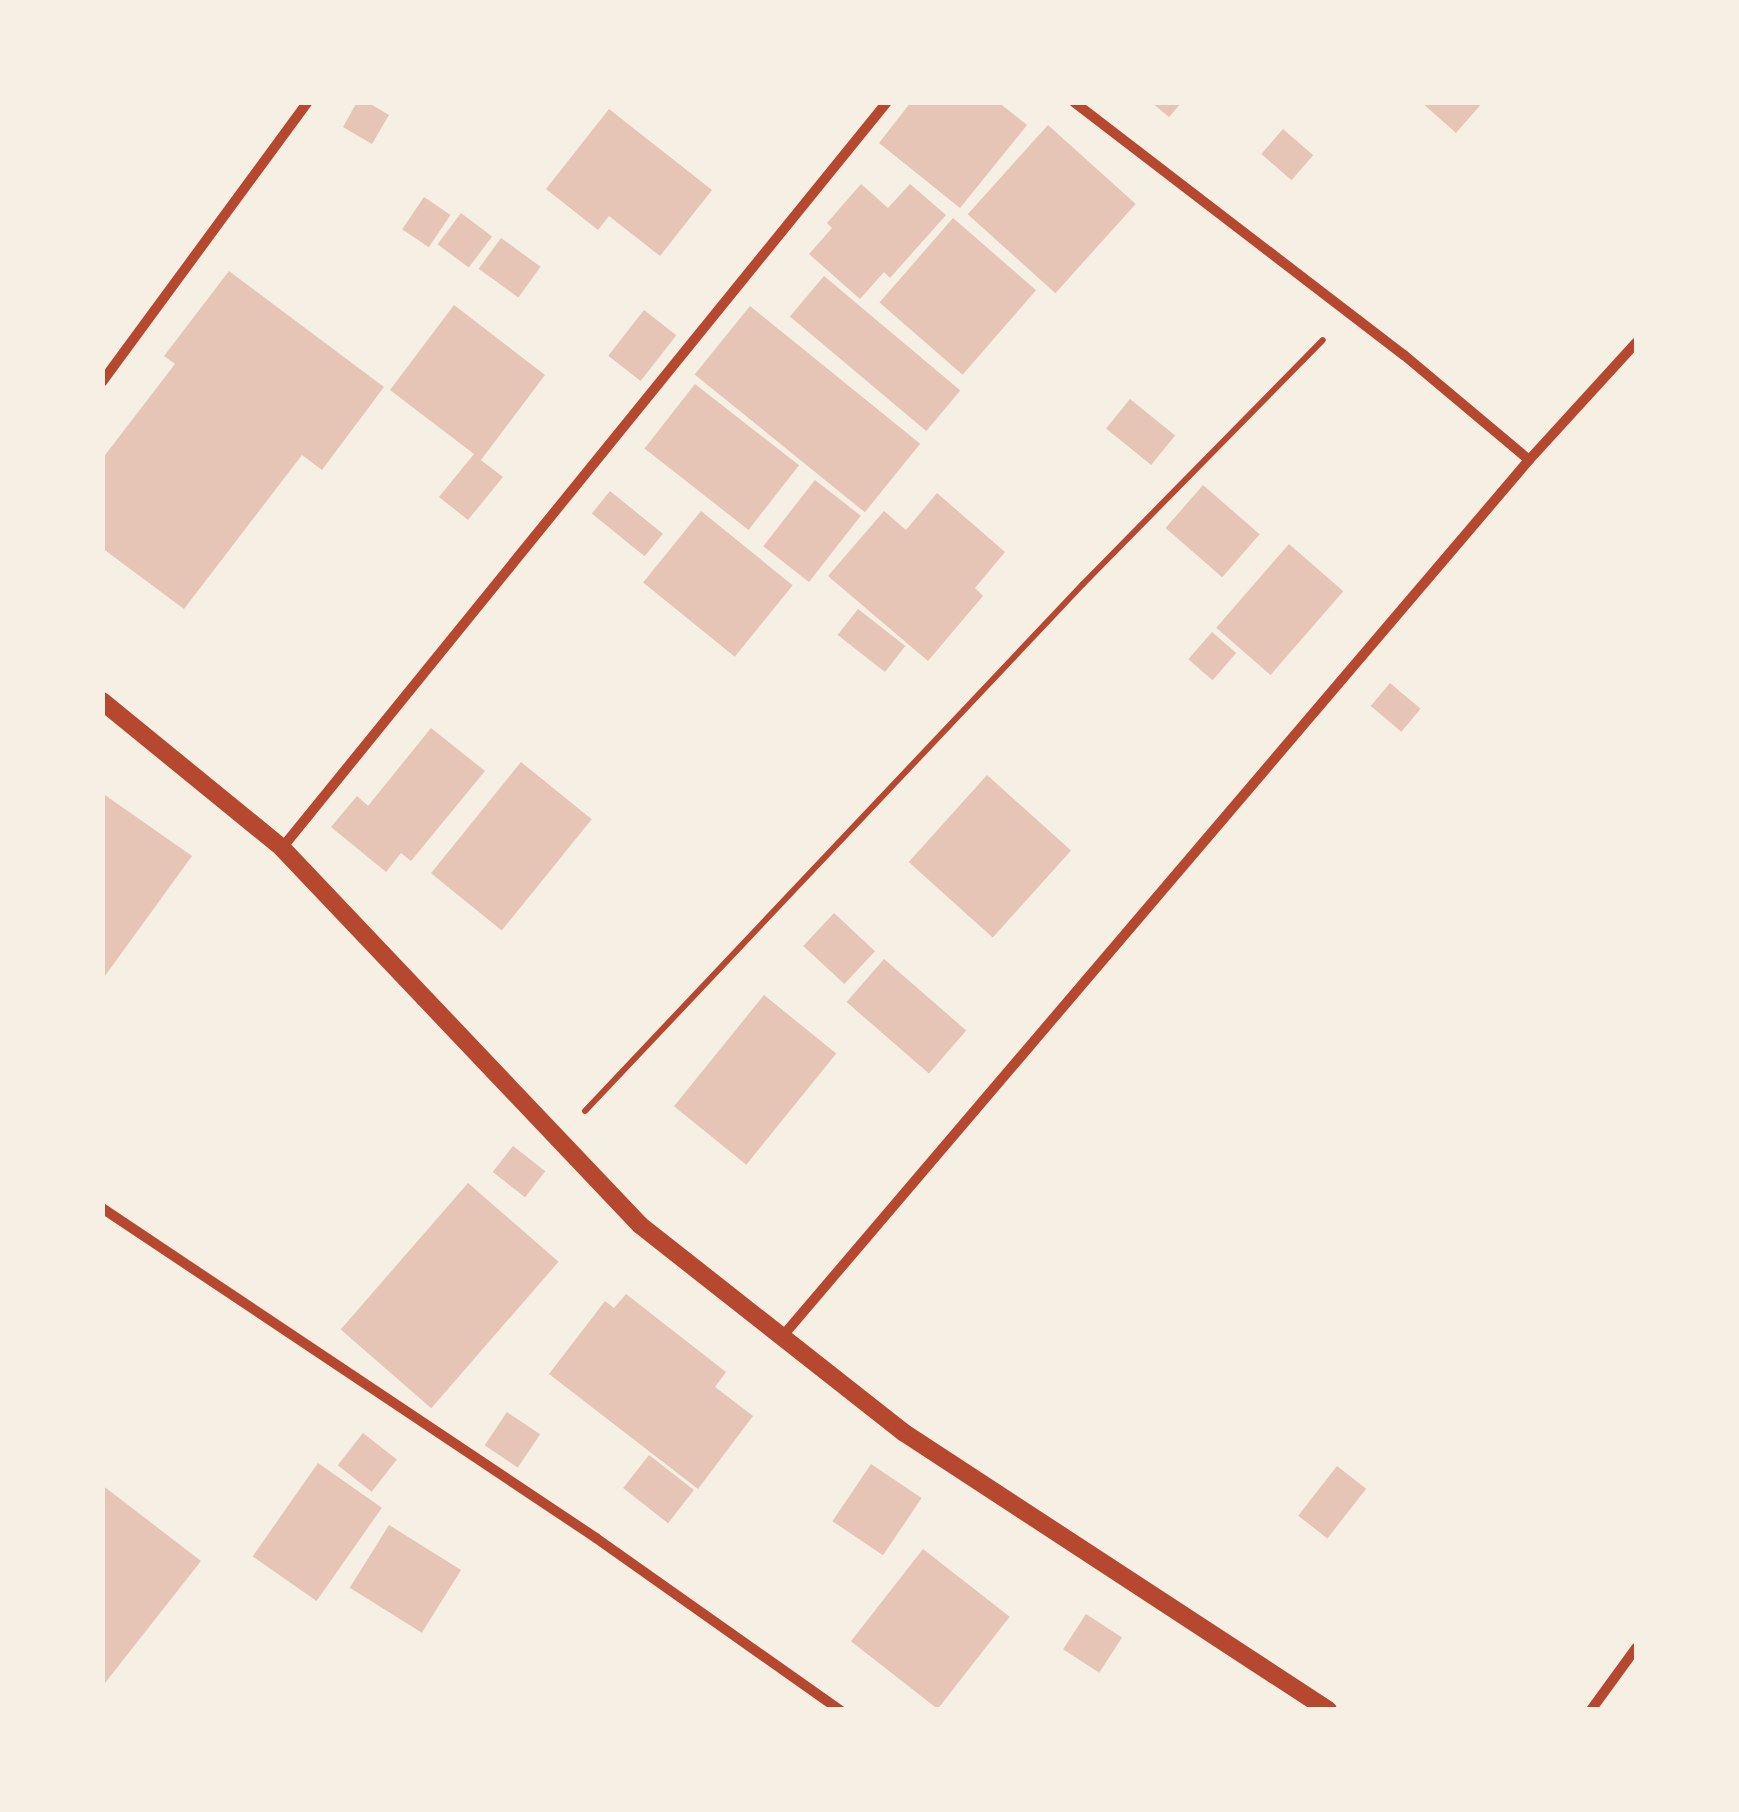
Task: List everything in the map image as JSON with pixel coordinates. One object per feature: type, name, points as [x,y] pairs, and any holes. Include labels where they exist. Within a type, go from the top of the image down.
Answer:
[{"type":"street","points":[[102,382],[308,102]]},
{"type":"street","points":[[282,848],[887,102]]},
{"type":"street","points":[[1074,102],[1349,314],[1529,460]]},
{"type":"street","points":[[781,1339],[1529,460],[1636,342]]},
{"type":"street","points":[[102,701],[282,848],[556,1141],[640,1225],[903,1432],[1328,1710]]},
{"type":"street","points":[[102,1208],[596,1538],[840,1710]]},
{"type":"street","points":[[1591,1710],[1636,1648]]},
{"type":"path","points":[[556,1141],[1083,584],[1349,314]]},
{"type":"building","points":[[357,102],[367,102],[389,115],[372,144],[343,127]]},
{"type":"building","points":[[911,102],[998,102],[1027,125],[960,208],[879,143]]},
{"type":"building","points":[[1151,102],[1182,102],[1169,117]]},
{"type":"building","points":[[1421,102],[1483,102],[1456,133]]},
{"type":"building","points":[[609,109],[712,190],[660,256],[609,216],[598,230],[546,189]]},
{"type":"building","points":[[1048,125],[1136,204],[1055,293],[968,214]]},
{"type":"building","points":[[1283,129],[1313,155],[1292,180],[1261,154]]},
{"type":"building","points":[[861,184],[888,208],[910,184],[946,215],[890,278],[884,272],[860,299],[809,254],[832,228],[827,223]]},
{"type":"building","points":[[424,197],[451,215],[429,247],[402,229]]},
{"type":"building","points":[[461,213],[492,236],[469,268],[438,244]]},
{"type":"building","points":[[953,218],[1036,290],[963,375],[880,303]]},
{"type":"building","points":[[501,238],[541,267],[518,298],[479,269]]},
{"type":"building","points":[[229,271],[384,387],[322,470],[302,455],[184,609],[102,548],[102,459],[175,364],[164,356]]},
{"type":"building","points":[[824,276],[960,390],[926,431],[790,317]]},
{"type":"building","points":[[454,305],[545,375],[481,460],[503,477],[468,520],[439,497],[474,454],[390,390]]},
{"type":"building","points":[[750,306],[920,444],[865,512],[695,374]]},
{"type":"building","points":[[644,310],[676,335],[641,381],[608,356]]},
{"type":"building","points":[[695,384],[799,465],[749,530],[645,449]]},
{"type":"building","points":[[1130,399],[1175,436],[1151,465],[1106,429]]},
{"type":"building","points":[[815,480],[861,516],[809,582],[763,546]]},
{"type":"building","points":[[1203,485],[1260,534],[1222,577],[1166,528]]},
{"type":"building","points":[[610,491],[663,534],[645,556],[592,514]]},
{"type":"building","points":[[937,493],[1005,552],[975,588],[983,596],[928,661],[828,576],[884,511],[906,530]]},
{"type":"building","points":[[701,511],[793,585],[735,657],[643,582]]},
{"type":"building","points":[[1289,544],[1343,591],[1271,675],[1216,628]]},
{"type":"building","points":[[858,609],[905,646],[885,672],[838,635]]},
{"type":"building","points":[[1212,632],[1236,653],[1213,680],[1188,659]]},
{"type":"building","points":[[1390,683],[1421,709],[1401,732],[1371,706]]},
{"type":"building","points":[[431,728],[485,771],[411,861],[401,853],[386,872],[331,827],[357,796],[368,806]]},
{"type":"building","points":[[521,762],[592,819],[502,930],[431,873]]},
{"type":"building","points":[[987,775],[1071,851],[993,938],[909,862]]},
{"type":"building","points":[[102,793],[192,856],[102,980]]},
{"type":"building","points":[[834,913],[875,951],[844,984],[803,946]]},
{"type":"building","points":[[884,959],[966,1031],[929,1074],[847,1002]]},
{"type":"building","points":[[764,995],[836,1054],[746,1165],[674,1106]]},
{"type":"building","points":[[513,1146],[545,1171],[525,1197],[493,1172]]},
{"type":"building","points":[[468,1183],[559,1262],[431,1408],[341,1329]]},
{"type":"building","points":[[626,1294],[726,1372],[715,1387],[753,1416],[698,1489],[549,1374],[605,1301],[614,1308]]},
{"type":"building","points":[[507,1412],[540,1434],[518,1468],[485,1445]]},
{"type":"building","points":[[363,1433],[397,1459],[372,1492],[338,1465]]},
{"type":"building","points":[[649,1455],[694,1490],[668,1523],[623,1488]]},
{"type":"building","points":[[318,1463],[382,1508],[317,1601],[253,1556]]},
{"type":"building","points":[[871,1464],[922,1498],[883,1555],[832,1521]]},
{"type":"building","points":[[1337,1466],[1366,1489],[1327,1538],[1298,1516]]},
{"type":"building","points":[[102,1485],[201,1561],[105,1683],[102,1680]]},
{"type":"building","points":[[389,1525],[461,1570],[422,1633],[350,1588]]},
{"type":"building","points":[[923,1549],[1010,1617],[938,1709],[851,1641]]},
{"type":"building","points":[[1086,1614],[1122,1637],[1099,1673],[1063,1649]]}]
